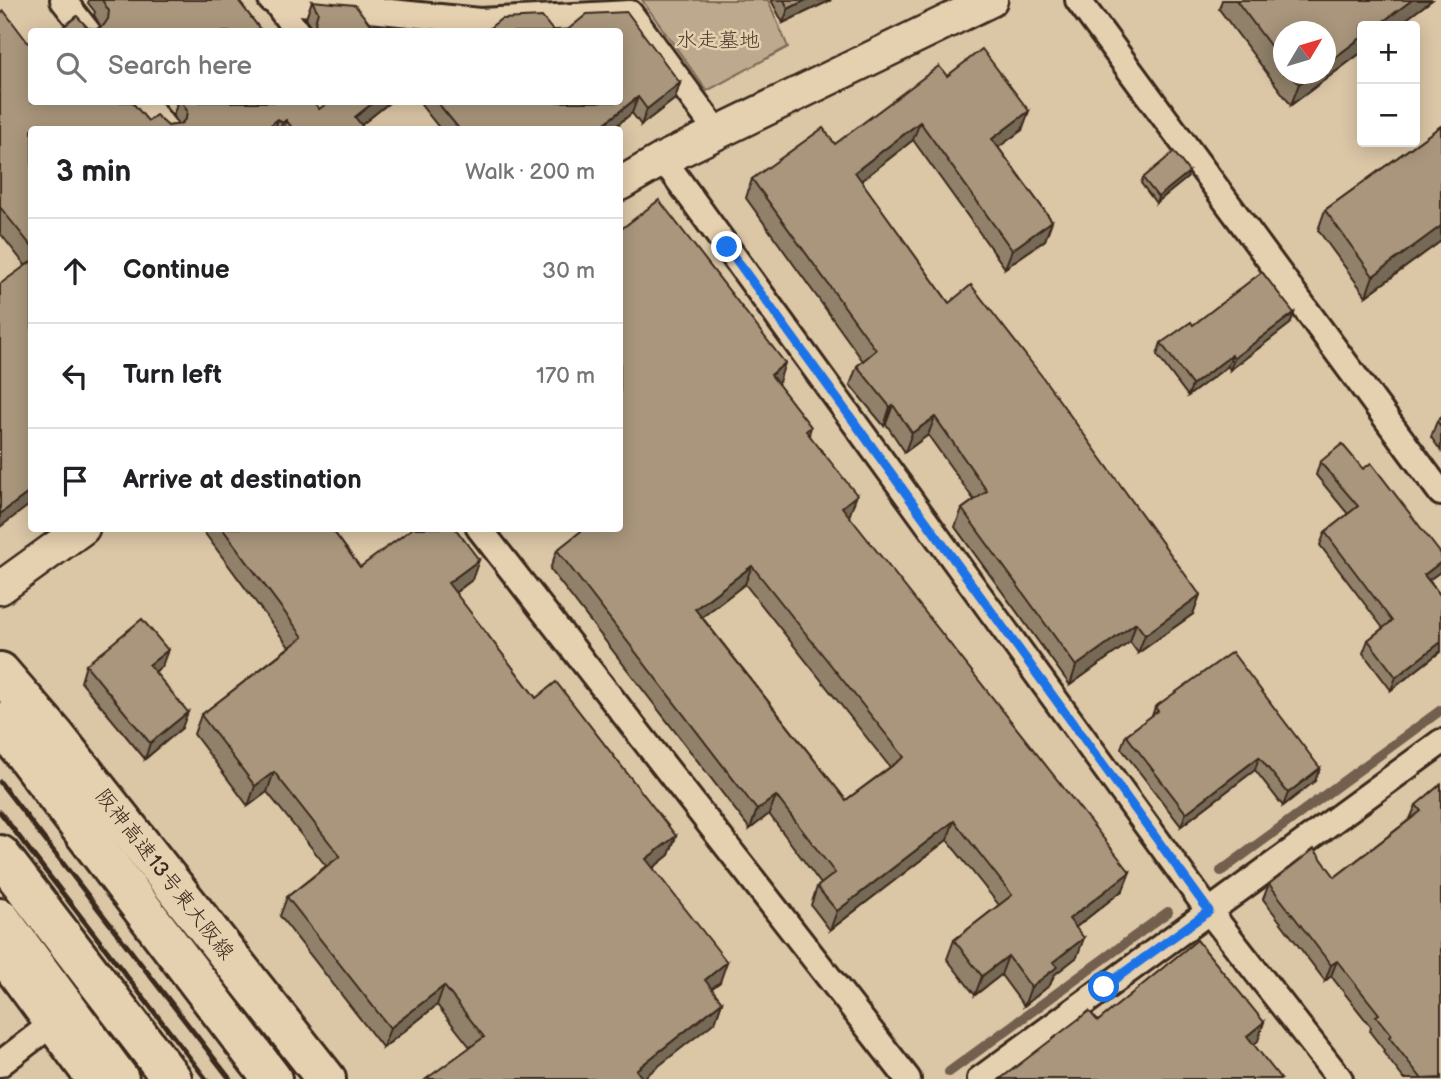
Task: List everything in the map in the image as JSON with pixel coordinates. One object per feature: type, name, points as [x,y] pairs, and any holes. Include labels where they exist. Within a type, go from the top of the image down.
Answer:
[{"type":"highway","points":[[0,650],[203,895],[344,1079]]},
{"type":"highway","name":"阪神高速13号東大阪線","points":[[0,671],[56,737],[326,1079]]},
{"type":"highway","points":[[0,722],[272,1079]]},
{"type":"highway","points":[[0,855],[172,1079]]},
{"type":"highway","points":[[0,918],[119,1079]]},
{"type":"highway","points":[[0,949],[97,1079]]},
{"type":"street","points":[[63,0],[85,28]]},
{"type":"street","points":[[273,0],[480,21],[630,13],[718,133]]},
{"type":"street","points":[[273,0],[294,28]]},
{"type":"street","points":[[623,182],[663,159],[991,0]]},
{"type":"street","points":[[1077,0],[1441,493]]},
{"type":"street","points":[[146,105],[163,126]]},
{"type":"street","points":[[663,159],[1209,911],[1340,1079]]},
{"type":"street","points":[[0,588],[77,532]]},
{"type":"street","points":[[483,532],[908,1079]]},
{"type":"street","points":[[979,1079],[1441,742]]},
{"type":"street","points":[[0,1064],[53,1023]]},
{"type":"green space","name":"水走墓地","points":[[642,0],[768,0],[788,47],[707,91]]},
{"type":"building","points":[[102,0],[238,0],[259,28],[99,28],[108,19],[109,11]]},
{"type":"building","points":[[784,0],[806,0],[788,9]]},
{"type":"building","points":[[1236,0],[1412,0],[1384,21],[1357,21],[1357,41],[1336,56],[1336,21],[1273,21],[1273,49]]},
{"type":"building","points":[[312,1],[355,5],[373,28],[318,28],[315,23],[318,12]]},
{"type":"building","points":[[4,11],[28,43],[28,105],[135,105],[148,121],[156,115],[168,126],[28,126],[28,242],[0,207],[0,14]]},
{"type":"building","points":[[627,12],[680,83],[647,109],[638,97],[601,126],[457,126],[439,105],[623,105],[623,28],[570,28],[587,14]]},
{"type":"building","points":[[77,16],[88,28],[62,28]]},
{"type":"building","points":[[542,17],[551,28],[490,28],[501,19]]},
{"type":"building","points":[[982,49],[1029,111],[992,139],[1052,221],[1012,250],[920,122],[855,172],[949,303],[971,285],[1041,375],[1200,595],[1145,635],[1136,623],[1076,666],[962,509],[987,491],[935,417],[912,433],[893,405],[890,407],[857,366],[876,350],[752,179],[823,128],[835,144],[939,66],[947,76]]},
{"type":"building","points":[[184,105],[316,105],[319,109],[325,105],[370,105],[355,117],[362,126],[291,126],[286,120],[282,123],[278,119],[269,126],[168,126],[181,124],[186,118],[187,111]]},
{"type":"building","points":[[1441,126],[1441,226],[1373,276],[1325,210],[1412,147],[1420,147],[1420,141]]},
{"type":"building","points":[[1174,152],[1189,172],[1158,197],[1143,178]]},
{"type":"building","points":[[659,200],[785,363],[771,375],[811,427],[806,431],[857,495],[842,507],[1130,872],[1069,919],[1084,938],[1053,962],[1057,967],[1031,987],[1008,956],[982,976],[954,940],[1012,895],[954,821],[837,911],[817,887],[835,873],[776,796],[757,810],[557,550],[580,532],[623,532],[623,228]],"holes":[[[752,566],[904,757],[846,800],[695,609]]]},
{"type":"building","points":[[28,264],[28,493],[0,514],[0,284]]},
{"type":"building","points":[[1262,272],[1294,313],[1234,358],[1232,355],[1192,385],[1161,343],[1191,322],[1193,325]]},
{"type":"building","points":[[1342,444],[1363,469],[1371,463],[1441,554],[1441,562],[1424,575],[1441,596],[1441,642],[1396,677],[1368,640],[1392,621],[1325,532],[1358,506],[1320,462]]},
{"type":"building","points":[[225,532],[334,532],[360,567],[408,532],[458,532],[479,560],[448,583],[536,698],[556,682],[676,836],[646,859],[727,962],[705,980],[722,1002],[636,1070],[643,1079],[426,1079],[484,1037],[444,986],[390,1028],[287,897],[340,856],[274,772],[255,786],[201,715],[303,637]]},
{"type":"building","points":[[142,619],[168,650],[149,665],[188,712],[150,743],[86,665]]},
{"type":"building","points":[[1232,652],[1320,768],[1288,793],[1259,757],[1186,813],[1126,735],[1158,711],[1155,707]]},
{"type":"building","points":[[1441,784],[1441,1078],[1422,1079],[1389,1037],[1391,1035],[1376,1016],[1379,1014],[1337,961],[1331,965],[1269,884],[1314,849],[1335,877],[1421,811],[1416,805]]},
{"type":"building","points":[[1197,940],[1264,1022],[1247,1036],[1281,1079],[1000,1079],[1089,1011],[1098,1021]]},
{"type":"waterway","points":[[1221,871],[1441,710]]},
{"type":"waterway","points":[[949,1072],[1168,912]]},
{"type":"railway","points":[[0,782],[230,1079]]},
{"type":"railway","points":[[0,812],[206,1079]]},
{"type":"route","points":[[727,247],[1209,911],[1104,987]]}]
